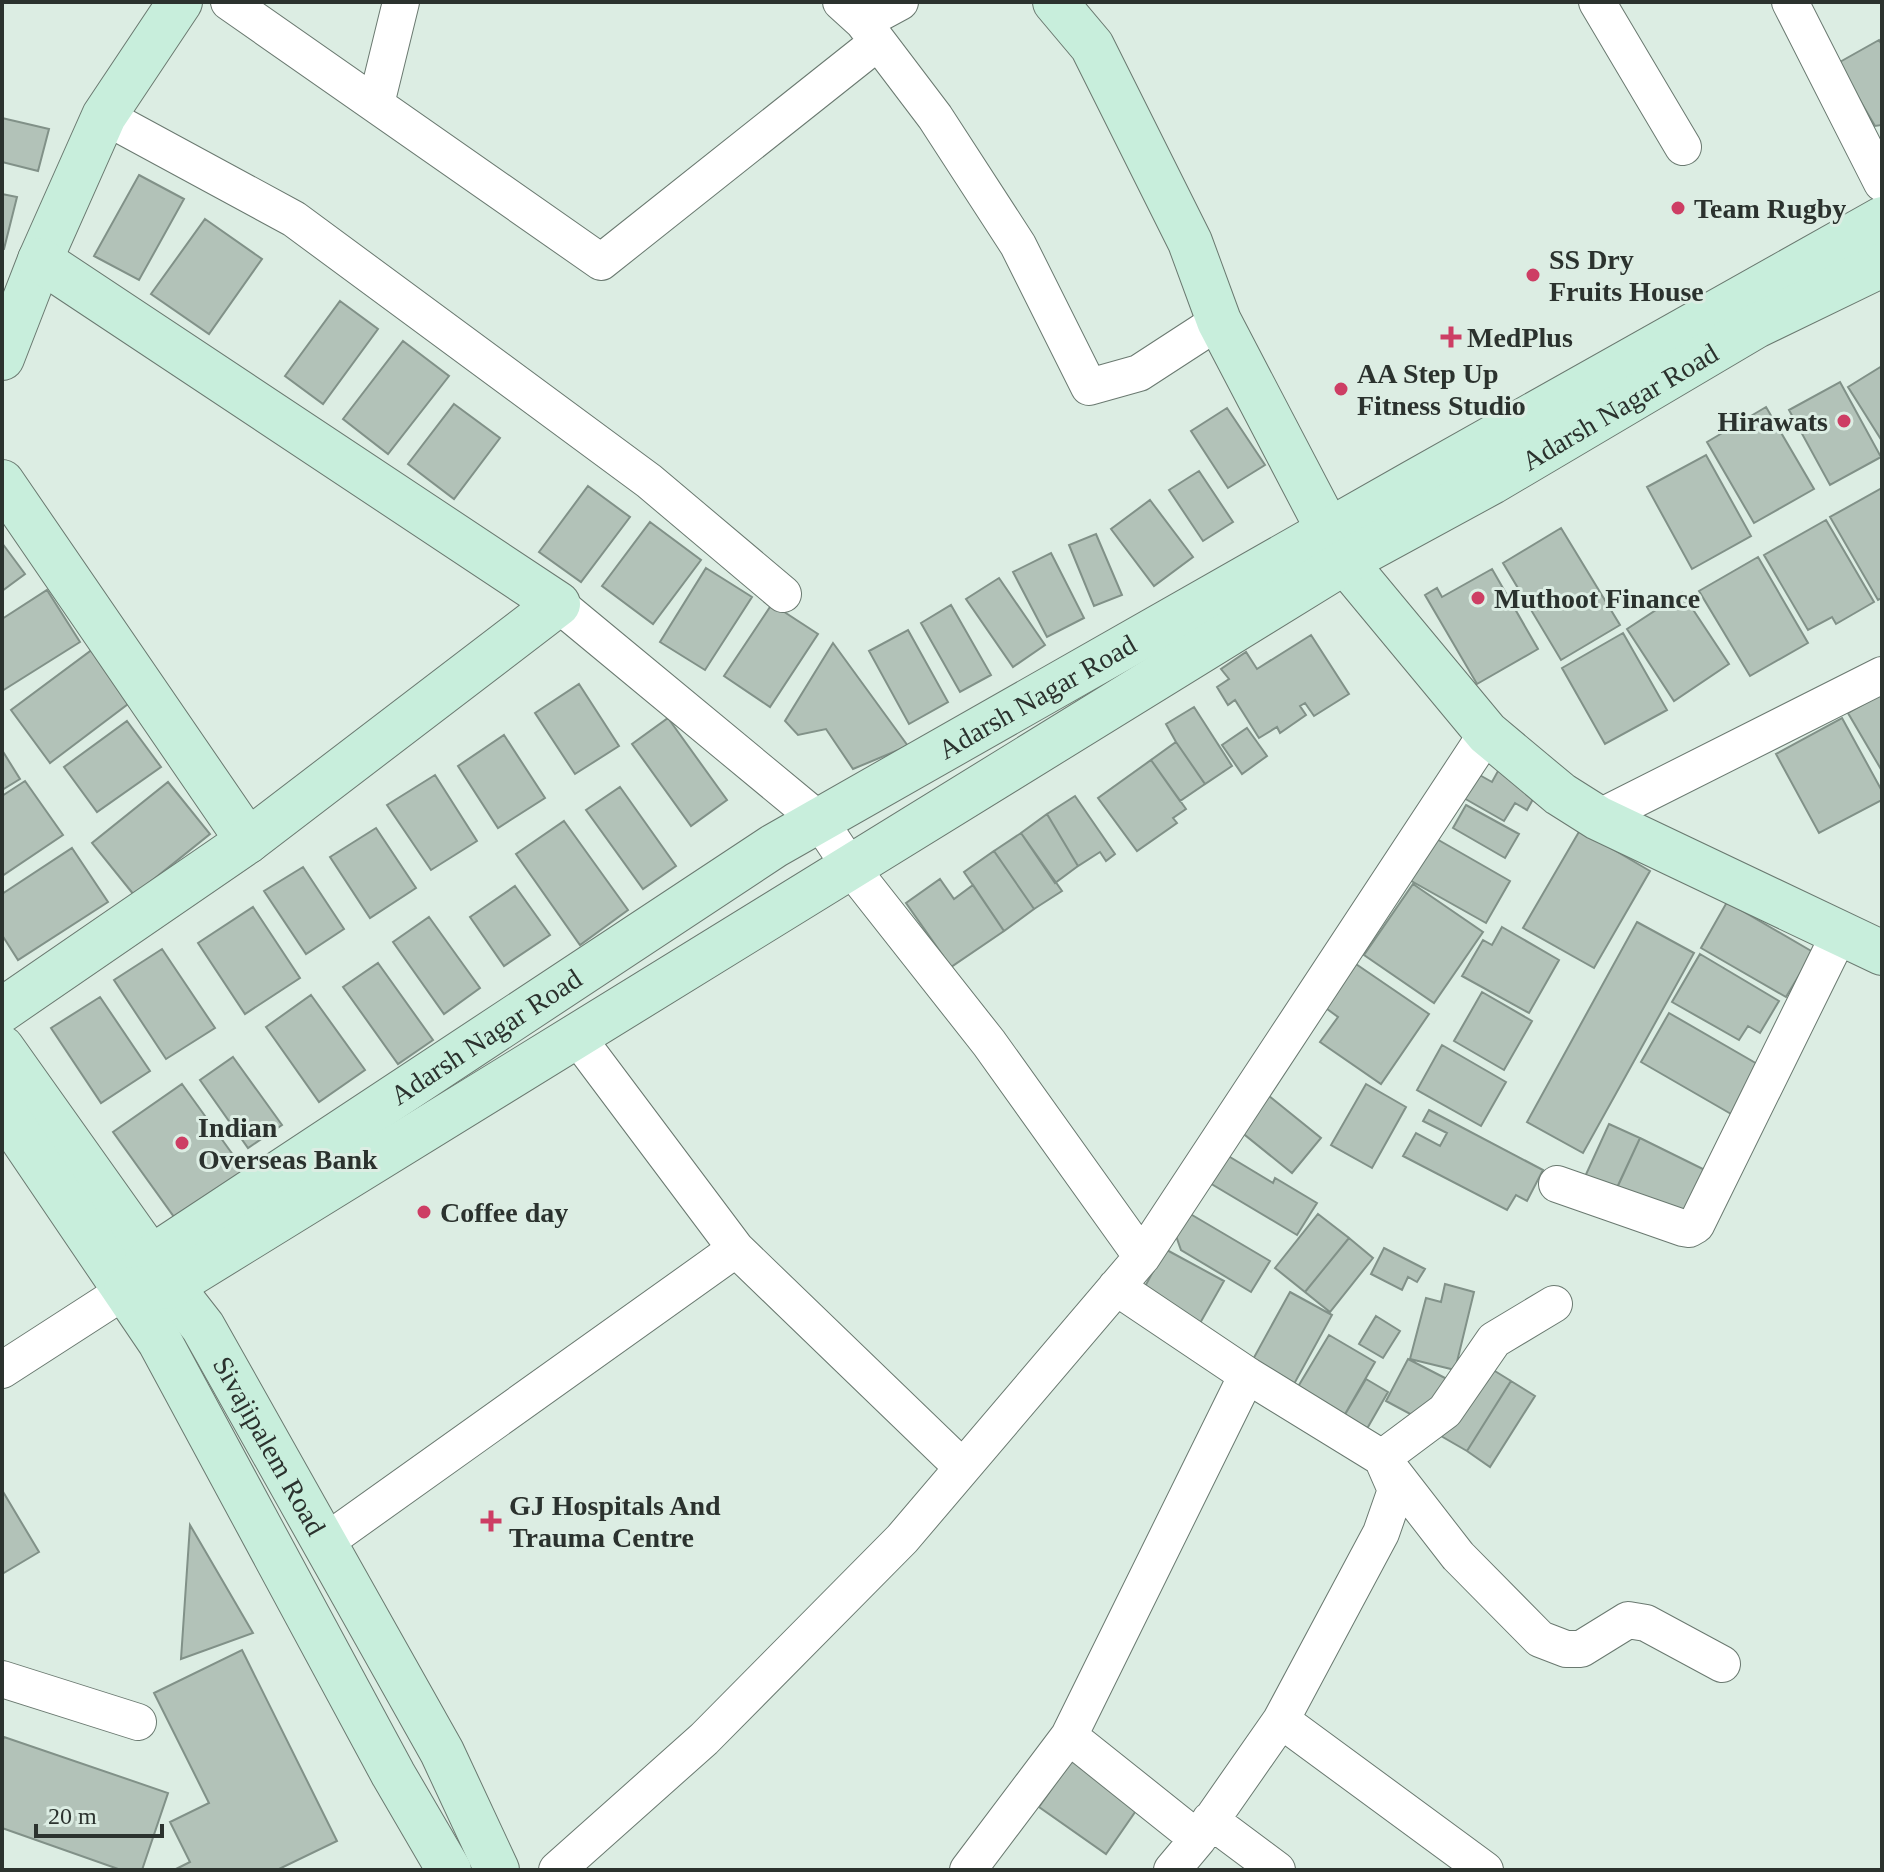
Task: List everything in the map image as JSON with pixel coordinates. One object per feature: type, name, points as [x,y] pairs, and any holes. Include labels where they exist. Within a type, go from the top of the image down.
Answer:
[{"type":"main road","points":[[2,358],[40,260],[104,116],[180,2]]},
{"type":"main road","points":[[1055,2],[1092,46],[1190,242],[1219,321],[1337,546],[1487,733],[1560,794],[1598,818],[1882,953]]},
{"type":"main road","name":"Adarsh Nagar Road","points":[[150,1278],[577,1037],[851,868],[1337,546],[1882,219]]},
{"type":"main road","points":[[2,1010],[248,841],[558,604],[40,260]]},
{"type":"main road","name":"Adarsh Nagar Road","points":[[150,1278],[774,846],[1337,546],[1492,482],[1756,326],[1882,265]]},
{"type":"main road","points":[[2,482],[248,841]]},
{"type":"main road","name":"Sivajipalem Road","points":[[2,1048],[150,1278],[160,1342],[393,1774],[449,1870]]},
{"type":"main road","name":"Sivajipalem Road","points":[[2,1109],[150,1278],[203,1327],[442,1752],[497,1870]]},
{"type":"street","points":[[229,2],[601,262],[861,22],[900,2]]},
{"type":"street","points":[[376,104],[401,2]]},
{"type":"street","points":[[1597,2],[1683,147]]},
{"type":"street","points":[[1790,2],[1882,183]]},
{"type":"street","points":[[861,22],[935,117],[1018,245],[1089,387],[1139,373],[1219,321]]},
{"type":"street","points":[[104,116],[294,219],[649,481],[783,594]]},
{"type":"street","points":[[558,604],[819,820],[851,868],[989,1043],[1142,1257]]},
{"type":"street","points":[[1598,818],[1882,675]]},
{"type":"street","points":[[557,1870],[704,1739],[902,1539],[1142,1257],[1487,733]]},
{"type":"street","points":[[1557,1184],[1683,1228],[1696,1225],[1840,933]]},
{"type":"street","points":[[577,1037],[736,1249],[962,1467]]},
{"type":"street","points":[[324,1543],[736,1249]]},
{"type":"street","points":[[2,1370],[150,1278]]},
{"type":"street","points":[[1116,1287],[1247,1375],[1382,1458],[1458,1556],[1540,1639],[1566,1649],[1581,1649],[1628,1620],[1646,1623],[1722,1664]]},
{"type":"street","points":[[1382,1458],[1445,1411],[1494,1340],[1554,1304]]},
{"type":"street","points":[[968,1870],[1069,1736],[1247,1375]]},
{"type":"street","points":[[1172,1870],[1281,1720],[1381,1533],[1396,1490],[1382,1458]]},
{"type":"street","points":[[2,1679],[138,1722]]},
{"type":"street","points":[[1281,1720],[1485,1870]]},
{"type":"street","points":[[1069,1736],[1204,1829],[1277,1870]]},
{"type":"building","points":[[1879,40],[1882,45],[1882,125],[1875,126],[1838,63]]},
{"type":"building","points":[[2,118],[49,129],[38,171],[2,162]]},
{"type":"building","points":[[139,175],[184,199],[139,280],[94,256]]},
{"type":"building","points":[[2,194],[17,197],[4,249],[2,249]]},
{"type":"building","points":[[205,219],[262,259],[209,334],[151,294]]},
{"type":"building","points":[[340,301],[378,329],[323,404],[285,376]]},
{"type":"building","points":[[403,341],[449,376],[388,454],[343,419]]},
{"type":"building","points":[[1882,366],[1882,441],[1848,387]]},
{"type":"building","points":[[1840,382],[1881,457],[1830,485],[1789,410]]},
{"type":"building","points":[[454,404],[500,438],[454,499],[408,464]]},
{"type":"building","points":[[1766,407],[1814,489],[1754,523],[1707,442]]},
{"type":"building","points":[[1227,408],[1265,465],[1228,488],[1191,431]]},
{"type":"building","points":[[1706,455],[1751,536],[1692,569],[1647,487]]},
{"type":"building","points":[[1199,471],[1233,522],[1203,541],[1169,490]]},
{"type":"building","points":[[588,486],[630,517],[581,582],[539,552]]},
{"type":"building","points":[[1882,488],[1882,598],[1878,600],[1830,517]]},
{"type":"building","points":[[1150,500],[1193,557],[1154,586],[1111,529]]},
{"type":"building","points":[[1826,520],[1874,602],[1836,624],[1832,617],[1808,630],[1764,555]]},
{"type":"building","points":[[650,522],[701,560],[653,624],[602,586]]},
{"type":"building","points":[[1561,528],[1620,625],[1561,660],[1503,563]]},
{"type":"building","points":[[1096,534],[1122,595],[1094,606],[1069,545]]},
{"type":"building","points":[[2,543],[25,574],[2,591]]},
{"type":"building","points":[[1051,553],[1084,618],[1047,637],[1013,572]]},
{"type":"building","points":[[1758,557],[1808,643],[1750,676],[1699,591]]},
{"type":"building","points":[[706,568],[752,597],[705,670],[660,642]]},
{"type":"building","points":[[1492,569],[1538,649],[1477,684],[1425,595],[1437,588],[1442,597]]},
{"type":"building","points":[[999,578],[1045,645],[1013,667],[966,599]]},
{"type":"building","points":[[47,590],[80,642],[2,691],[2,619]]},
{"type":"building","points":[[1682,593],[1729,664],[1674,701],[1627,629]]},
{"type":"building","points":[[772,604],[818,634],[770,707],[724,676]]},
{"type":"building","points":[[951,605],[991,675],[960,692],[921,623]]},
{"type":"building","points":[[908,630],[948,702],[909,724],[869,651]]},
{"type":"building","points":[[1623,633],[1667,710],[1605,744],[1562,668]]},
{"type":"building","points":[[1311,635],[1349,694],[1314,716],[1305,703],[1300,706],[1306,715],[1280,733],[1277,727],[1259,738],[1235,700],[1228,705],[1217,687],[1229,679],[1221,669],[1246,652],[1257,669]]},
{"type":"building","points":[[833,643],[908,746],[853,769],[826,729],[798,735],[785,721]]},
{"type":"building","points":[[93,649],[132,701],[50,763],[11,710]]},
{"type":"building","points":[[579,684],[619,746],[575,774],[535,713]]},
{"type":"building","points":[[1882,694],[1882,771],[1848,713]]},
{"type":"building","points":[[1194,707],[1232,766],[1205,784],[1166,724]]},
{"type":"building","points":[[668,718],[727,800],[691,826],[632,744]]},
{"type":"building","points":[[1842,718],[1882,791],[1882,800],[1819,833],[1776,754]]},
{"type":"building","points":[[127,721],[161,767],[97,812],[64,767]]},
{"type":"building","points":[[1247,728],[1267,756],[1242,774],[1222,745]]},
{"type":"building","points":[[504,735],[545,798],[498,828],[458,766]]},
{"type":"building","points":[[1176,742],[1205,784],[1180,801],[1151,760]]},
{"type":"building","points":[[2,750],[20,779],[2,790]]},
{"type":"building","points":[[1151,760],[1186,809],[1173,818],[1177,823],[1137,851],[1098,798]]},
{"type":"building","points":[[1503,762],[1542,783],[1527,810],[1515,803],[1504,821],[1462,797],[1476,773],[1492,782]]},
{"type":"building","points":[[435,775],[477,841],[431,870],[387,805]]},
{"type":"building","points":[[25,781],[63,835],[2,876],[2,796]]},
{"type":"building","points":[[168,782],[210,834],[134,895],[92,843]]},
{"type":"building","points":[[620,787],[676,866],[643,889],[586,810]]},
{"type":"building","points":[[1075,796],[1115,854],[1106,861],[1100,852],[1078,866],[1047,814]]},
{"type":"building","points":[[1466,805],[1519,834],[1505,858],[1453,828]]},
{"type":"building","points":[[1047,814],[1078,866],[1055,883],[1021,833]]},
{"type":"building","points":[[564,821],[628,910],[580,945],[516,854]]},
{"type":"building","points":[[376,828],[416,888],[370,918],[330,857]]},
{"type":"building","points":[[1580,830],[1650,871],[1594,968],[1523,928]]},
{"type":"building","points":[[1021,833],[1062,891],[1034,909],[994,851]]},
{"type":"building","points":[[1435,838],[1510,881],[1486,923],[1406,878]]},
{"type":"building","points":[[72,848],[108,902],[18,960],[2,935],[2,894]]},
{"type":"building","points":[[994,851],[1034,909],[1004,931],[964,872]]},
{"type":"building","points":[[303,867],[344,929],[306,954],[264,891]]},
{"type":"building","points":[[940,879],[954,899],[973,885],[1004,931],[951,967],[906,903]]},
{"type":"building","points":[[1413,884],[1483,932],[1434,1003],[1364,955]]},
{"type":"building","points":[[515,886],[550,935],[504,966],[470,917]]},
{"type":"building","points":[[1727,902],[1813,952],[1786,997],[1701,948]]},
{"type":"building","points":[[253,907],[300,978],[245,1014],[198,943]]},
{"type":"building","points":[[429,917],[480,988],[444,1014],[393,942]]},
{"type":"building","points":[[1637,922],[1694,953],[1583,1153],[1527,1122]]},
{"type":"building","points":[[1502,927],[1559,960],[1529,1013],[1462,976],[1483,940],[1492,945]]},
{"type":"building","points":[[162,949],[215,1028],[166,1059],[114,980]]},
{"type":"building","points":[[1700,954],[1779,1001],[1760,1033],[1748,1026],[1739,1040],[1672,1002]]},
{"type":"building","points":[[1353,962],[1429,1014],[1381,1084],[1320,1042],[1338,1017],[1323,1006]]},
{"type":"building","points":[[378,963],[433,1040],[398,1064],[343,987]]},
{"type":"building","points":[[1482,992],[1532,1021],[1504,1070],[1454,1041]]},
{"type":"building","points":[[311,995],[365,1070],[319,1102],[266,1027]]},
{"type":"building","points":[[100,997],[150,1071],[101,1103],[51,1028]]},
{"type":"building","points":[[1669,1013],[1766,1069],[1738,1118],[1641,1062]]},
{"type":"building","points":[[1442,1045],[1506,1082],[1481,1126],[1417,1090]]},
{"type":"building","points":[[233,1057],[282,1125],[248,1148],[200,1080]]},
{"type":"building","points":[[182,1084],[246,1173],[177,1221],[113,1132]]},
{"type":"building","points":[[1366,1084],[1406,1107],[1372,1168],[1331,1145]]},
{"type":"building","points":[[1269,1096],[1321,1138],[1292,1173],[1240,1131]]},
{"type":"building","points":[[1429,1110],[1543,1170],[1527,1201],[1516,1195],[1507,1210],[1403,1156],[1416,1133],[1440,1146],[1447,1133],[1423,1121]]},
{"type":"building","points":[[1609,1124],[1640,1138],[1614,1194],[1583,1181]]},
{"type":"building","points":[[1640,1138],[1709,1172],[1686,1220],[1617,1188]]},
{"type":"building","points":[[1215,1148],[1273,1183],[1275,1178],[1317,1203],[1297,1235],[1198,1176]]},
{"type":"building","points":[[1187,1212],[1270,1261],[1251,1292],[1181,1250],[1175,1233]]},
{"type":"building","points":[[1318,1214],[1349,1238],[1305,1292],[1275,1268]]},
{"type":"building","points":[[1349,1238],[1373,1258],[1330,1312],[1305,1292]]},
{"type":"building","points":[[1384,1248],[1425,1269],[1417,1282],[1408,1277],[1402,1290],[1371,1274]]},
{"type":"building","points":[[1165,1249],[1224,1281],[1199,1325],[1141,1294]]},
{"type":"building","points":[[1445,1284],[1474,1292],[1455,1370],[1410,1359],[1426,1298],[1441,1302]]},
{"type":"building","points":[[1290,1292],[1332,1315],[1288,1395],[1246,1372]]},
{"type":"building","points":[[1376,1316],[1400,1331],[1383,1358],[1359,1344]]},
{"type":"building","points":[[1329,1335],[1375,1362],[1337,1428],[1290,1400]]},
{"type":"building","points":[[1408,1359],[1447,1379],[1425,1422],[1386,1401]]},
{"type":"building","points":[[1490,1368],[1511,1381],[1467,1451],[1441,1436]]},
{"type":"building","points":[[1366,1379],[1388,1392],[1360,1441],[1337,1428]]},
{"type":"building","points":[[1511,1381],[1535,1396],[1490,1467],[1467,1451]]},
{"type":"building","points":[[2,1490],[39,1552],[2,1574]]},
{"type":"building","points":[[190,1525],[253,1633],[181,1659]]},
{"type":"building","points":[[242,1650],[337,1841],[277,1870],[174,1870],[190,1862],[170,1822],[209,1803],[154,1693]]},
{"type":"building","points":[[4,1737],[168,1793],[142,1870],[121,1870],[2,1828]]},
{"type":"building","points":[[1075,1755],[1142,1802],[1106,1854],[1039,1807]]},
{"type":"place","name":"Team Rugby","points":[[1678,208]]},
{"type":"place","name":"SS Dry Fruits House","points":[[1533,275]]},
{"type":"place","name":"MedPlus","points":[[1451,337]]},
{"type":"place","name":"AA Step Up Fitness Studio","points":[[1341,389]]},
{"type":"place","name":"Hirawats","points":[[1844,421]]},
{"type":"place","name":"Muthoot Finance","points":[[1478,598]]},
{"type":"place","name":"Indian Overseas Bank","points":[[182,1143]]},
{"type":"place","name":"Coffee day","points":[[424,1212]]},
{"type":"place","name":"GJ Hospitals And Trauma Centre","points":[[491,1521]]}]
